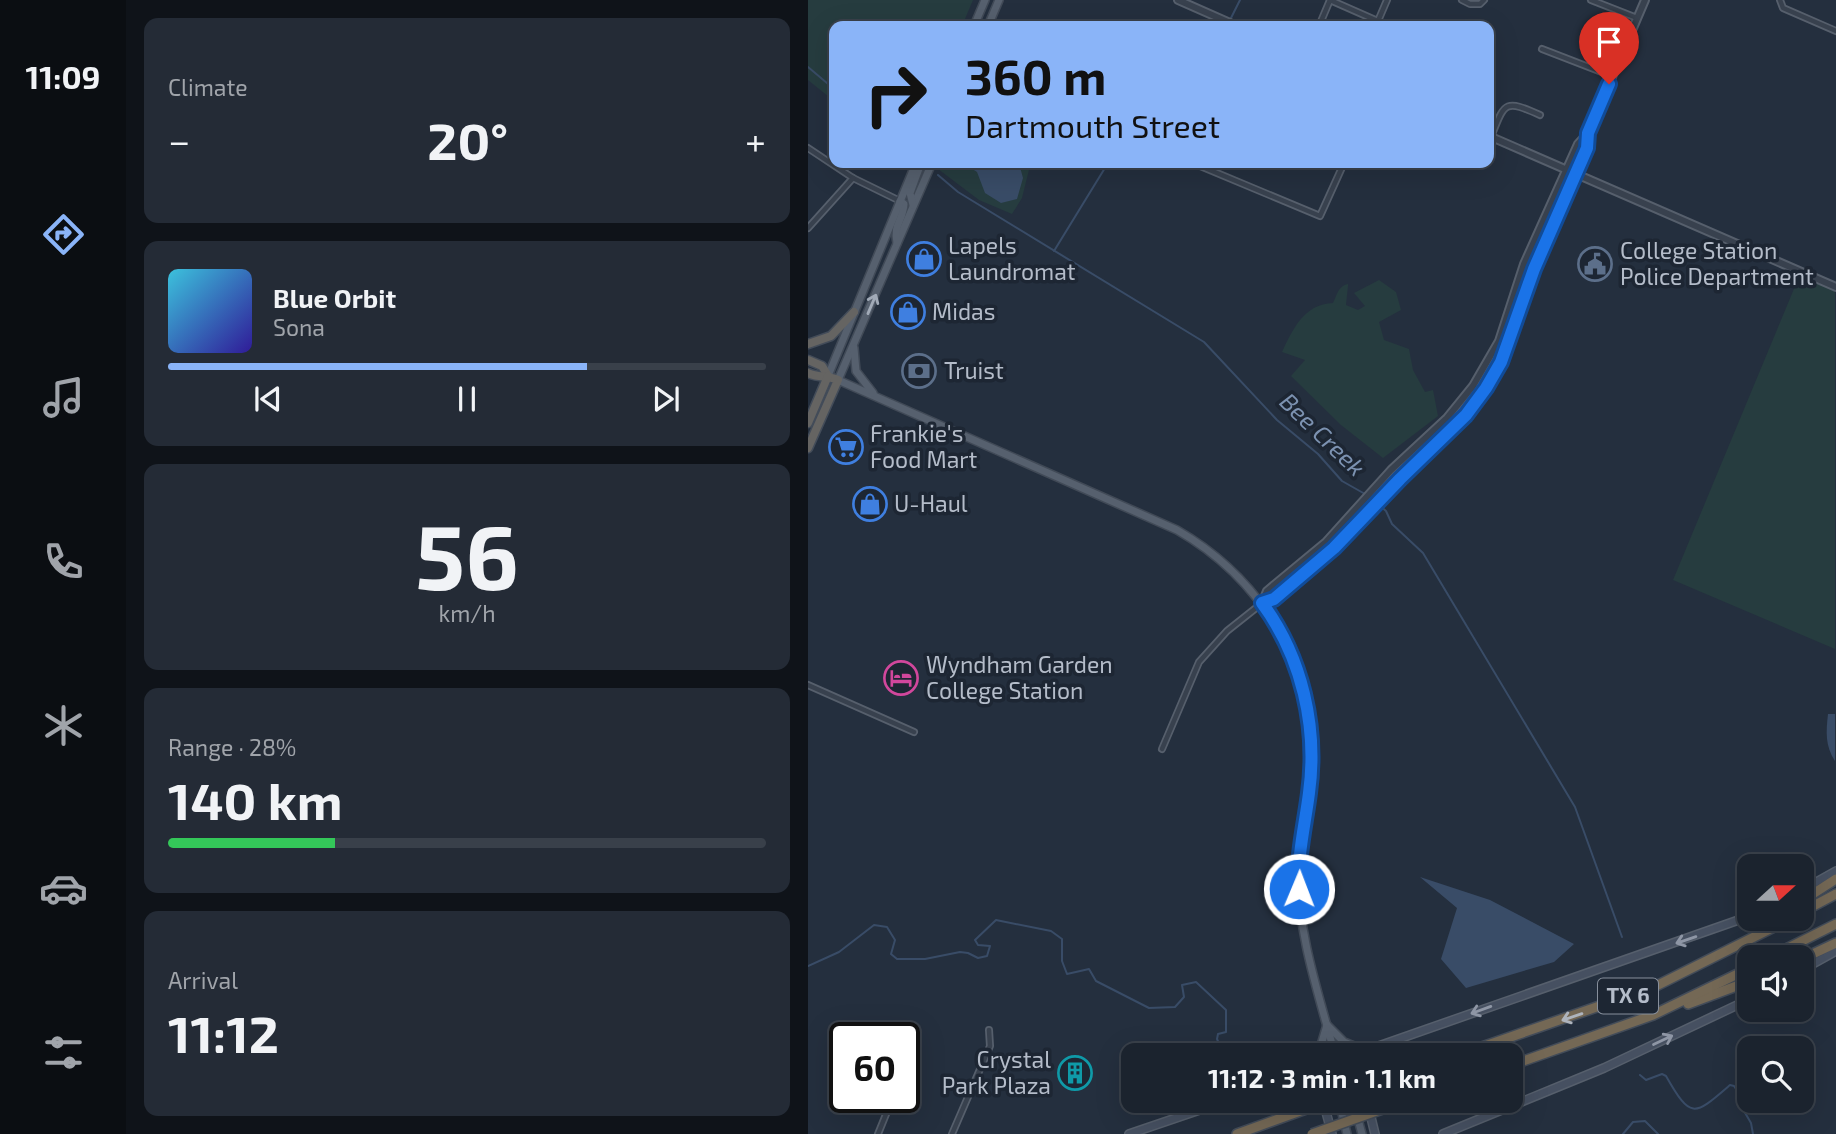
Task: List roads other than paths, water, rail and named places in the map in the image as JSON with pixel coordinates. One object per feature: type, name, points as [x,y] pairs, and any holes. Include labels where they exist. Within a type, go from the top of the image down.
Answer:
[{"type":"highway","points":[[808,344],[831,336],[854,312]]},
{"type":"highway","points":[[808,360],[822,366],[828,376]]},
{"type":"highway","points":[[808,373],[838,380],[808,448]]},
{"type":"highway","points":[[808,423],[828,376]]},
{"type":"highway","points":[[1814,893],[1835,879]]},
{"type":"highway","points":[[1814,905],[1835,894]]},
{"type":"highway","points":[[1794,945],[1835,924]]},
{"type":"highway","points":[[1703,963],[1755,931]]},
{"type":"highway","name":"TX 6","points":[[1493,1043],[1654,986],[1766,931]]},
{"type":"highway","points":[[1814,953],[1835,943]]},
{"type":"highway","name":"TX 6","points":[[1523,1061],[1653,1015],[1737,974]]},
{"type":"highway","points":[[1653,1015],[1737,986]]},
{"type":"highway","points":[[1237,1134],[1295,1113]]},
{"type":"highway","points":[[1312,1134],[1371,1113]]},
{"type":"main road","points":[[976,21],[985,0]]},
{"type":"main road","points":[[990,21],[999,0]]},
{"type":"main road","points":[[828,376],[900,201],[916,168]]},
{"type":"main road","points":[[913,205],[910,193],[918,168]]},
{"type":"main road","points":[[930,168],[838,380],[1177,530],[1217,556],[1262,603],[1289,650],[1308,714],[1312,760],[1299,858],[1302,926],[1332,1043]]},
{"type":"main road","points":[[897,244],[895,231],[904,210],[904,204],[900,201]]},
{"type":"main road","points":[[855,341],[856,371],[875,397]]},
{"type":"main road","points":[[1814,883],[1835,871]]},
{"type":"main road","points":[[1392,1043],[1737,921]]},
{"type":"main road","points":[[1814,963],[1835,951]]},
{"type":"main road","points":[[1443,1134],[1604,1068],[1737,1005]]},
{"type":"main road","points":[[1327,1025],[1346,1043]]},
{"type":"main road","points":[[1322,1043],[1327,1025]]},
{"type":"main road","points":[[1129,1134],[1191,1113]]},
{"type":"main road","points":[[1326,1113],[1332,1134]]},
{"type":"main road","points":[[1342,1113],[1347,1134]]},
{"type":"main road","points":[[1356,1113],[1362,1134]]},
{"type":"main road","points":[[1370,1113],[1375,1134]]},
{"type":"street","points":[[1321,21],[1330,0],[1378,21],[1387,0]]},
{"type":"street","points":[[1462,0],[1470,4],[1480,4],[1484,0]]},
{"type":"street","points":[[1591,0],[1637,18]]},
{"type":"street","points":[[1162,749],[1199,662],[1227,631],[1318,564],[1466,415],[1486,388],[1501,362],[1534,269],[1587,148],[1588,133],[1645,0]]},
{"type":"street","points":[[1780,0],[1783,8],[1835,31]]},
{"type":"street","points":[[1182,1],[1226,21]]},
{"type":"street","points":[[1542,49],[1612,76]]},
{"type":"street","points":[[1494,127],[1502,109],[1509,106],[1517,105],[1540,115]]},
{"type":"street","points":[[1262,603],[1267,591],[1313,555],[1391,470],[1455,410],[1492,356],[1524,264],[1578,144],[1588,133]]},
{"type":"street","points":[[1494,138],[1835,287]]},
{"type":"street","points":[[808,148],[829,162]]},
{"type":"street","points":[[838,168],[900,201]]},
{"type":"street","points":[[1205,168],[1320,216],[1342,168]]},
{"type":"street","points":[[808,228],[853,178]]},
{"type":"street","points":[[808,685],[914,732]]},
{"type":"street","points":[[952,1134],[990,1046],[989,1031]]},
{"type":"street","points":[[878,1134],[887,1113]]},
{"type":"water","points":[[971,168],[1020,168],[1023,178],[1017,199],[1001,203],[985,193],[977,172]]},
{"type":"water","points":[[1828,714],[1835,714],[1835,761],[1827,739]]},
{"type":"water","points":[[1420,877],[1490,900],[1574,944],[1554,962],[1466,988],[1441,959],[1457,908]]},
{"type":"waterway","points":[[1231,18],[1240,0]]},
{"type":"waterway","name":"Bee Creek","points":[[808,67],[829,85]]},
{"type":"waterway","points":[[1054,251],[1105,168]]},
{"type":"waterway","name":"Bee Creek","points":[[938,175],[958,192],[1204,342],[1277,420],[1318,454],[1342,481],[1365,494]]},
{"type":"waterway","name":"Bee Creek","points":[[1378,504],[1386,511],[1392,524],[1423,553],[1575,807],[1622,937]]},
{"type":"waterway","points":[[808,966],[839,952],[874,925],[887,927],[895,940],[891,954],[897,959],[925,959],[960,952],[978,958],[987,956],[990,946],[978,945],[975,940],[996,920],[1051,931],[1062,939],[1062,961],[1067,974],[1089,969],[1096,981],[1149,1008],[1175,1007],[1184,997],[1182,985],[1196,982],[1226,1010],[1226,1032],[1218,1034],[1219,1043]]},
{"type":"waterway","name":"Bee Creek","points":[[1640,1075],[1646,1080],[1662,1074],[1666,1076],[1681,1100],[1694,1109],[1708,1103],[1730,1085],[1734,1086],[1746,1104],[1744,1111],[1751,1123],[1753,1134]]},
{"type":"waterway","points":[[1623,1134],[1633,1122],[1645,1121],[1658,1134]]},
{"type":"place","name":"Lapels Laundromat","points":[[924,259]]},
{"type":"place","name":"College Station Police Department","points":[[1595,264]]},
{"type":"place","name":"Midas","points":[[908,312]]},
{"type":"place","name":"Truist","points":[[919,371]]},
{"type":"place","name":"Frankie's Food Mart","points":[[846,447]]},
{"type":"place","name":"U-Haul","points":[[870,504]]},
{"type":"place","name":"Wyndham Garden College Station","points":[[901,678]]},
{"type":"place","name":"Crystal Park Plaza","points":[[1075,1073]]}]
